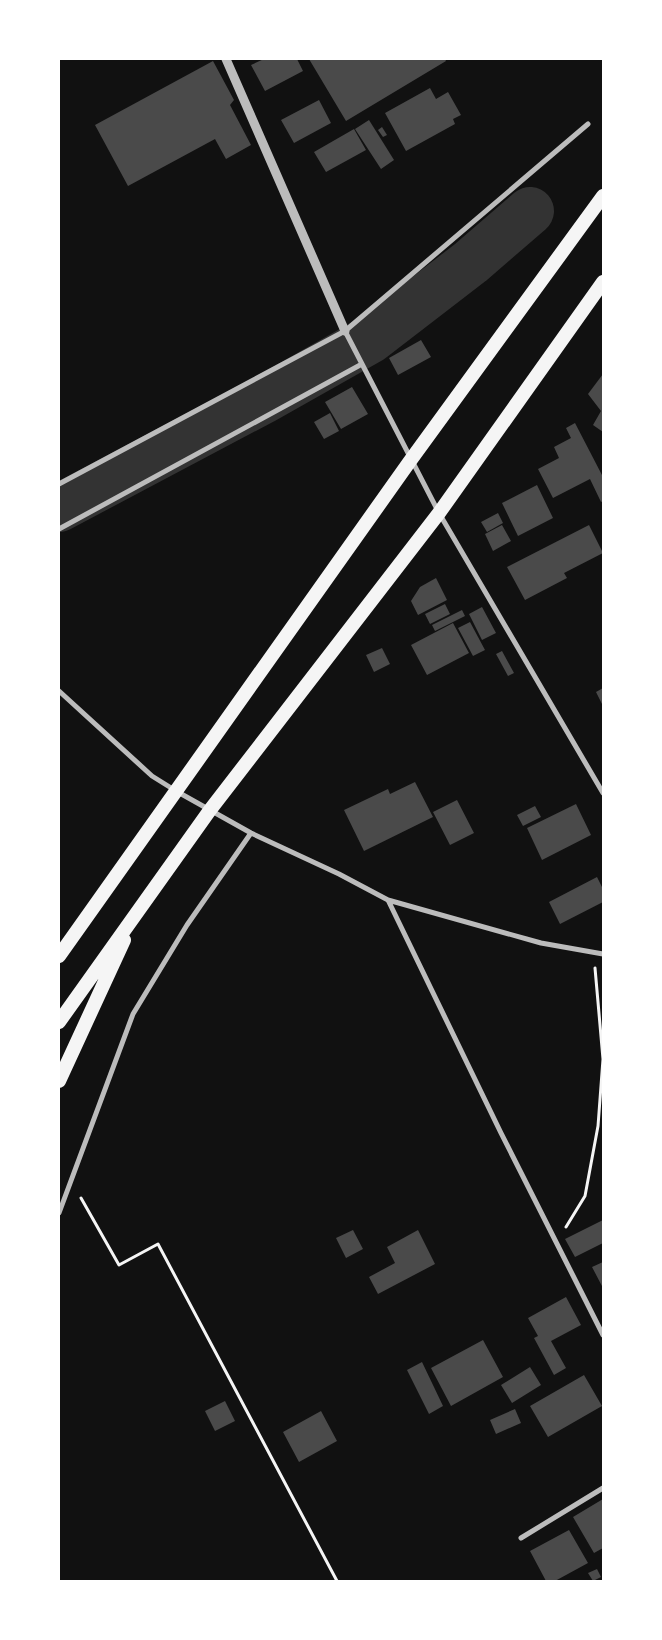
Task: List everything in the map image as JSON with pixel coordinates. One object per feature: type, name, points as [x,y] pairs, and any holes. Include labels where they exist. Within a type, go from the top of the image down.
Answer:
[{"type":"highway","points":[[59,956],[410,461],[603,196]]},
{"type":"highway","points":[[59,1022],[210,810],[438,513],[603,282]]},
{"type":"highway","points":[[59,1081],[138,910]]},
{"type":"highway","points":[[59,947],[88,917]]},
{"type":"street","points":[[226,59],[345,331],[410,461],[438,513],[603,793]]},
{"type":"street","points":[[59,484],[345,331],[588,124]]},
{"type":"street","points":[[59,529],[362,364]]},
{"type":"street","points":[[59,691],[152,776],[251,833],[388,900],[541,943],[603,954]]},
{"type":"street","points":[[59,1213],[72,1182],[132,1014],[187,925],[251,833]]},
{"type":"street","points":[[388,900],[603,1335]]},
{"type":"street","points":[[521,1538],[603,1488]]},
{"type":"path","points":[[557,1243],[585,1196],[598,1126],[603,1059],[593,953]]},
{"type":"path","points":[[72,1182],[119,1265],[158,1244],[337,1581]]},
{"type":"building","points":[[264,59],[297,59],[303,71],[265,91],[251,65]]},
{"type":"building","points":[[309,59],[445,59],[446,61],[346,121]]},
{"type":"building","points":[[213,61],[234,100],[230,105],[251,145],[226,159],[215,139],[128,186],[95,125]]},
{"type":"building","points":[[430,88],[436,99],[448,92],[461,115],[453,119],[455,124],[406,151],[385,113]]},
{"type":"building","points":[[319,100],[331,123],[294,143],[281,120]]},
{"type":"building","points":[[369,120],[394,160],[381,169],[355,129]]},
{"type":"building","points":[[382,127],[387,135],[383,137],[378,130]]},
{"type":"building","points":[[354,129],[366,150],[326,172],[314,152]]},
{"type":"building","points":[[421,340],[431,357],[398,375],[389,358]]},
{"type":"building","points":[[603,374],[603,432],[593,425],[601,411],[588,394]]},
{"type":"building","points":[[352,387],[368,414],[341,429],[325,402]]},
{"type":"building","points":[[330,413],[339,431],[324,439],[314,422]]},
{"type":"building","points":[[575,423],[603,477],[603,501],[601,502],[590,479],[553,498],[538,469],[559,458],[554,447],[571,438],[566,428]]},
{"type":"building","points":[[537,485],[553,518],[518,536],[502,503]]},
{"type":"building","points":[[498,513],[503,523],[487,532],[481,522]]},
{"type":"building","points":[[502,525],[511,541],[493,551],[485,534]]},
{"type":"building","points":[[589,525],[603,553],[564,573],[567,578],[525,600],[507,567]]},
{"type":"building","points":[[436,578],[447,600],[418,615],[411,601],[420,587]]},
{"type":"building","points":[[445,604],[450,614],[430,624],[425,614]]},
{"type":"building","points":[[482,607],[496,633],[482,640],[469,614]]},
{"type":"building","points":[[462,610],[465,616],[435,631],[432,625]]},
{"type":"building","points":[[470,622],[485,650],[473,656],[458,628]]},
{"type":"building","points":[[453,623],[469,653],[427,675],[411,645]]},
{"type":"building","points":[[382,648],[390,664],[374,672],[366,655]]},
{"type":"building","points":[[502,651],[514,673],[508,676],[496,654]]},
{"type":"building","points":[[603,688],[603,706],[596,692]]},
{"type":"building","points":[[415,782],[433,817],[364,851],[344,810],[388,789],[390,794]]},
{"type":"building","points":[[457,800],[474,833],[450,845],[433,812]]},
{"type":"building","points":[[576,804],[591,835],[542,860],[527,828]]},
{"type":"building","points":[[535,806],[541,817],[523,826],[517,815]]},
{"type":"building","points":[[597,877],[603,889],[603,902],[560,924],[549,902]]},
{"type":"building","points":[[603,1220],[603,1243],[575,1257],[565,1239]]},
{"type":"building","points":[[353,1230],[363,1249],[346,1258],[336,1238]]},
{"type":"building","points":[[418,1230],[435,1264],[378,1294],[369,1277],[395,1263],[387,1247]]},
{"type":"building","points":[[603,1262],[603,1288],[592,1267]]},
{"type":"building","points":[[566,1297],[581,1325],[551,1341],[566,1368],[554,1375],[534,1338],[538,1336],[528,1318]]},
{"type":"building","points":[[483,1340],[503,1377],[451,1406],[431,1368]]},
{"type":"building","points":[[422,1362],[443,1406],[429,1414],[407,1370]]},
{"type":"building","points":[[530,1367],[541,1385],[512,1403],[501,1385]]},
{"type":"building","points":[[584,1375],[602,1406],[548,1437],[530,1406]]},
{"type":"building","points":[[225,1401],[235,1421],[215,1431],[205,1411]]},
{"type":"building","points":[[515,1409],[521,1423],[496,1434],[490,1420]]},
{"type":"building","points":[[321,1411],[337,1441],[299,1462],[283,1432]]},
{"type":"building","points":[[603,1499],[603,1548],[594,1553],[573,1517]]},
{"type":"building","points":[[569,1530],[588,1563],[555,1581],[546,1581],[530,1551]]},
{"type":"building","points":[[597,1569],[601,1577],[593,1581],[588,1573]]},
{"type":"waterway","points":[[59,508],[263,400],[371,339],[471,262],[530,211]]}]
